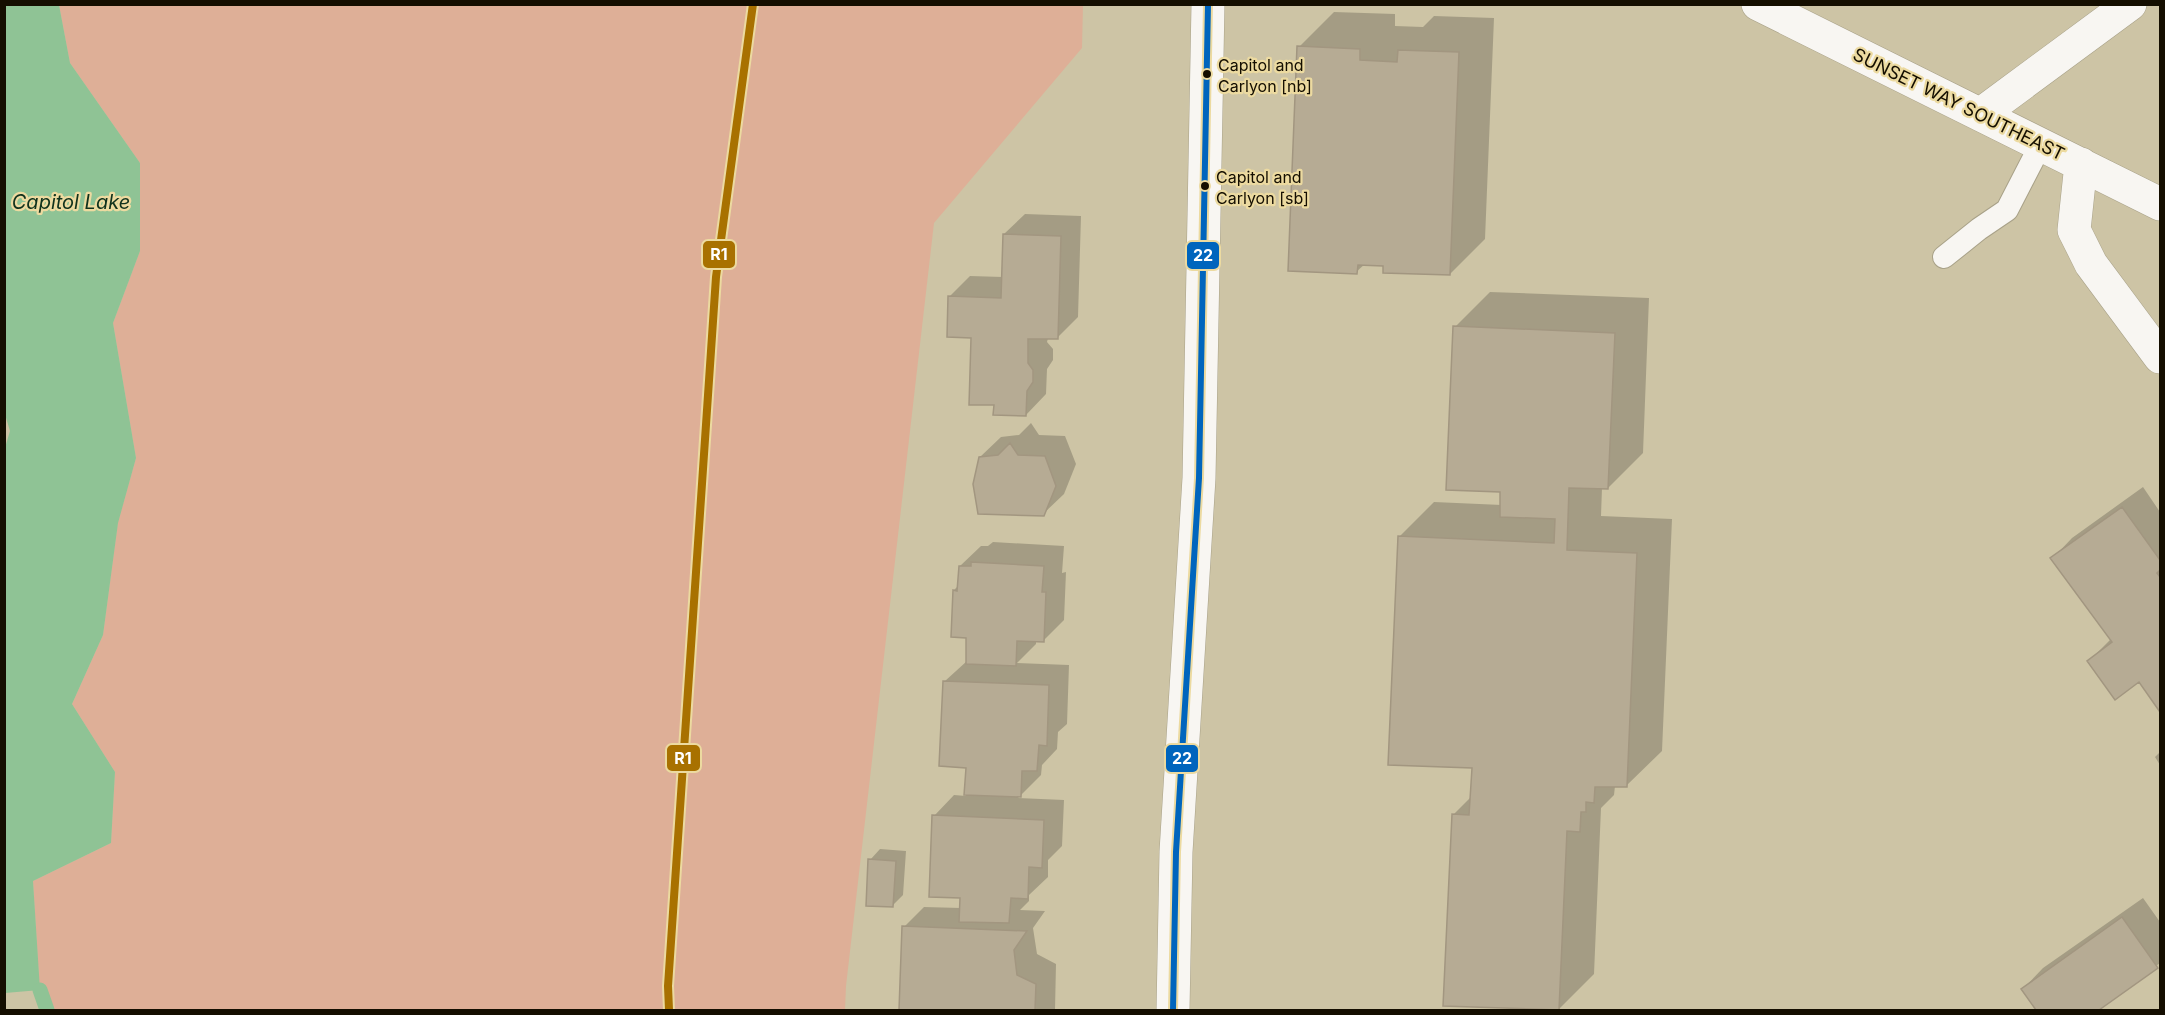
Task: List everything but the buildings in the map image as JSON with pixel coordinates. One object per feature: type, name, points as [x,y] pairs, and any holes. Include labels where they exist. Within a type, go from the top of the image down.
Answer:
[{"type":"main road","points":[[1173,1011],[1176,852],[1199,478],[1208,4]]},
{"type":"main road","name":"SUNSET WAY SOUTHEAST","points":[[1758,4],[2160,204]]},
{"type":"main road","points":[[1981,114],[2130,4]]},
{"type":"main road","points":[[2081,164],[2073,230],[2091,264],[2160,357]]},
{"type":"lane","points":[[1944,257],[2007,210],[2041,144]]},
{"type":"shaded area","points":[[59,5],[1083,5],[1082,48],[934,223],[845,1010],[41,1010],[33,881],[111,843],[115,772],[72,704],[103,635],[118,522],[136,458],[113,323],[140,251],[140,163],[70,63]]},
{"type":"water","name":"Capitol Lake","points":[[5,4],[59,5],[70,63],[140,163],[140,251],[113,323],[136,458],[118,523],[103,635],[72,704],[115,772],[111,843],[33,881],[40,990],[5,993],[4,451],[10,431],[4,411]]},
{"type":"waterway","points":[[40,990],[47,1010]]},
{"type":"transit line","name":"R1","points":[[669,1010],[668,986],[716,277],[753,4]]},
{"type":"transit line","name":"22","points":[[1173,1010],[1176,852],[1199,478],[1208,4]]},
{"type":"place","name":"Capitol and Carlyon [nb]","points":[[1207,74]]},
{"type":"place","name":"Capitol and Carlyon [sb]","points":[[1205,186]]}]
